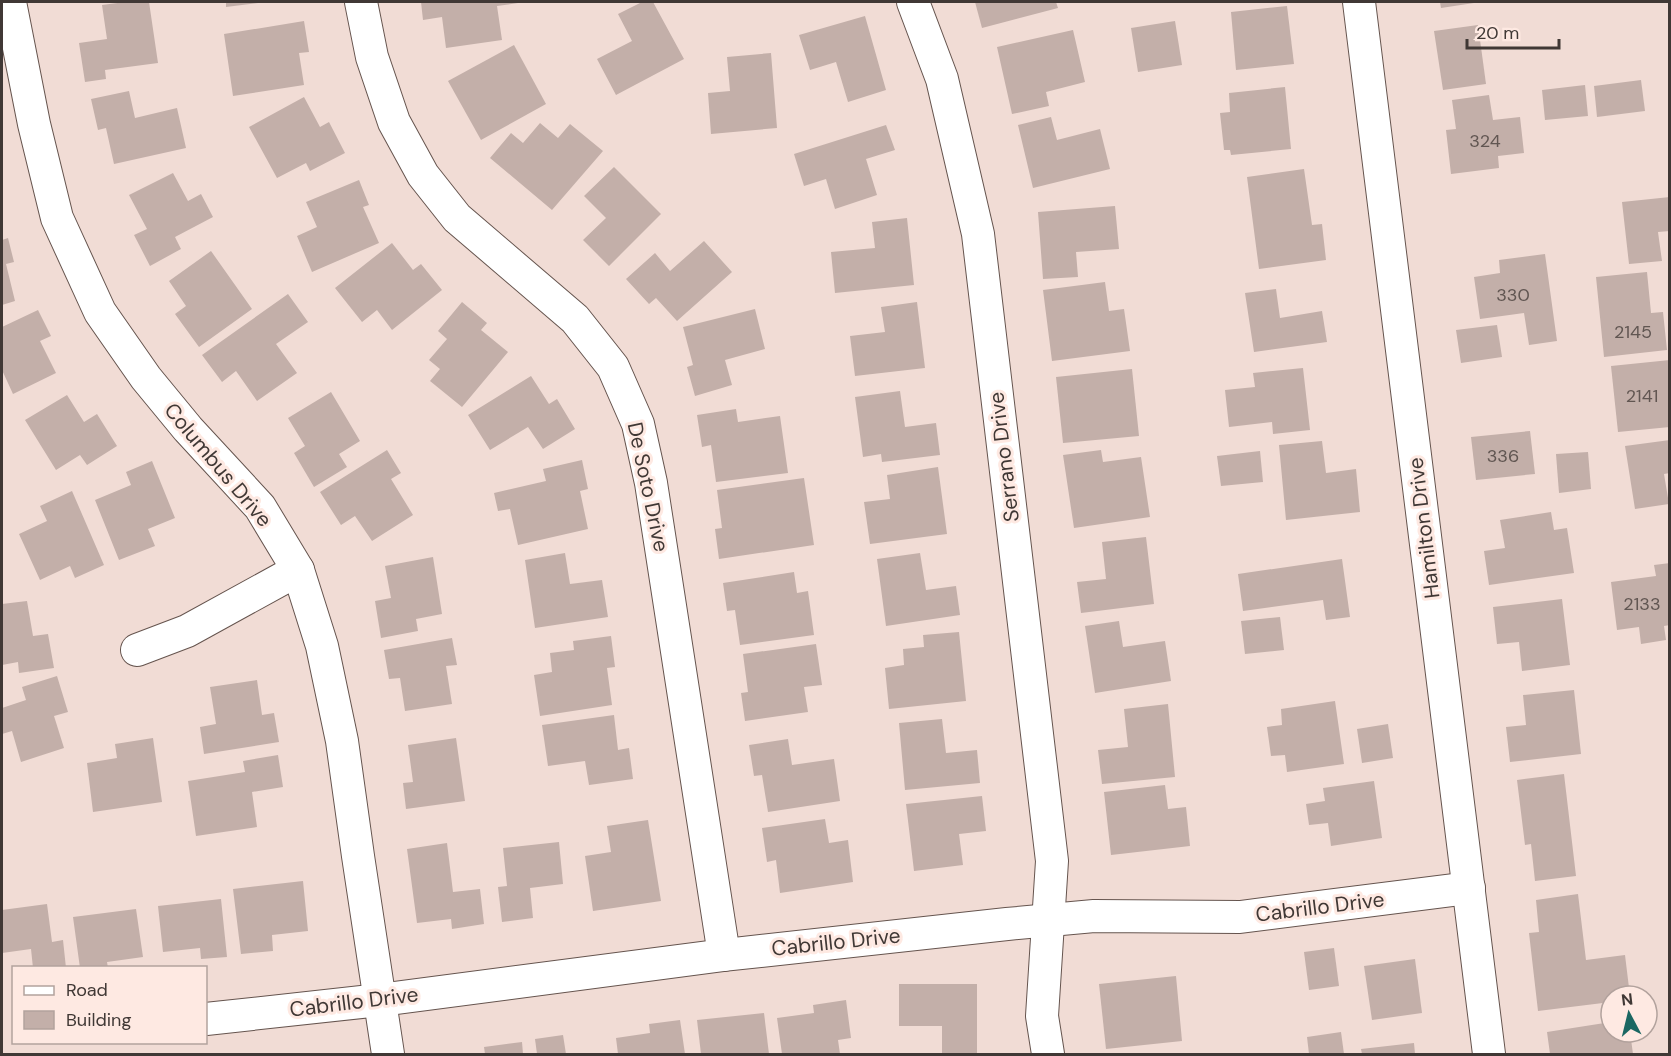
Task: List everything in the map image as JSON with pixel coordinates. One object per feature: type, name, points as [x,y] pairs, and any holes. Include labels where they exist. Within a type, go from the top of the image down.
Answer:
[{"type":"street","name":"Columbus Drive","points":[[10,2],[34,124],[57,219],[100,312],[146,378],[260,507],[298,570],[322,646],[342,741],[388,1054]]},
{"type":"street","name":"De Soto Drive","points":[[362,2],[372,57],[394,122],[423,175],[457,218],[575,319],[613,367],[638,424],[651,483],[724,955]]},
{"type":"street","name":"Serrano Drive","points":[[913,2],[942,79],[978,234],[1052,861],[1042,1016],[1048,1054]]},
{"type":"street","name":"Hamilton Drive","points":[[1359,2],[1489,1054]]},
{"type":"street","points":[[137,650],[187,631],[298,570]]},
{"type":"street","name":"Cabrillo Drive","points":[[207,1019],[380,1000],[724,955],[1048,920],[1094,916],[1239,917],[1469,888]]},
{"type":"building","points":[[149,2],[158,63],[105,70],[106,79],[85,82],[79,43],[107,39],[102,5]]},
{"type":"building","points":[[226,2],[257,2],[258,3],[226,7]]},
{"type":"building","points":[[421,2],[518,3],[497,6],[502,40],[446,48],[442,17],[423,20]]},
{"type":"building","points":[[642,2],[653,2],[684,59],[616,95],[597,59],[632,41],[618,14]]},
{"type":"building","points":[[975,2],[1056,2],[1058,8],[982,28]]},
{"type":"building","points":[[1440,2],[1474,2],[1474,3],[1441,8]]},
{"type":"building","points":[[1287,6],[1294,64],[1236,70],[1231,12]]},
{"type":"building","points":[[865,16],[886,90],[848,102],[836,62],[810,70],[799,35]]},
{"type":"building","points":[[304,21],[309,52],[299,53],[304,85],[233,96],[224,34]]},
{"type":"building","points":[[1175,21],[1182,65],[1138,72],[1131,28]]},
{"type":"building","points":[[1478,25],[1486,84],[1443,90],[1434,31]]},
{"type":"building","points":[[1073,30],[1085,82],[1046,92],[1049,106],[1012,114],[997,47]]},
{"type":"building","points":[[514,45],[546,104],[481,140],[448,81]]},
{"type":"building","points":[[771,53],[777,128],[711,134],[708,93],[730,91],[727,57]]},
{"type":"building","points":[[1641,80],[1645,111],[1597,117],[1594,86]]},
{"type":"building","points":[[1585,85],[1588,116],[1545,120],[1542,90]]},
{"type":"building","points":[[1285,87],[1291,149],[1231,155],[1230,150],[1224,150],[1220,113],[1230,112],[1229,93]]},
{"type":"building","points":[[129,91],[135,118],[177,108],[186,148],[114,164],[106,128],[98,130],[91,99]]},
{"type":"building","points":[[1489,95],[1493,120],[1520,117],[1524,153],[1498,156],[1499,168],[1451,174],[1446,130],[1456,129],[1452,100]]},
{"type":"building","points":[[304,97],[320,127],[329,122],[345,153],[310,171],[306,163],[277,178],[249,127]]},
{"type":"building","points":[[1051,117],[1057,140],[1100,129],[1110,169],[1033,188],[1018,125]]},
{"type":"building","points":[[540,123],[558,138],[570,124],[603,151],[552,210],[490,158],[511,133],[523,143]]},
{"type":"building","points":[[886,125],[895,150],[866,159],[877,195],[835,209],[826,179],[804,186],[794,154]]},
{"type":"building","points":[[614,167],[661,214],[609,266],[583,240],[606,218],[584,196]]},
{"type":"building","points":[[1304,169],[1312,225],[1322,224],[1326,260],[1259,269],[1247,177]]},
{"type":"building","points":[[173,173],[188,201],[201,194],[213,217],[175,237],[181,249],[150,266],[134,235],[147,229],[129,195]]},
{"type":"building","points":[[359,180],[369,205],[363,207],[379,243],[312,272],[297,236],[317,227],[306,202]]},
{"type":"building","points":[[1670,197],[1670,231],[1658,232],[1662,261],[1629,264],[1622,202]]},
{"type":"building","points":[[1115,206],[1119,249],[1076,252],[1078,277],[1043,279],[1038,212]]},
{"type":"building","points":[[907,218],[914,285],[835,293],[831,252],[875,248],[872,222]]},
{"type":"building","points":[[8,238],[14,262],[6,264],[15,301],[2,305],[2,240]]},
{"type":"building","points":[[704,241],[732,272],[677,321],[656,298],[649,304],[626,279],[655,253],[670,271]]},
{"type":"building","points":[[392,243],[413,270],[421,264],[442,290],[392,330],[377,310],[362,322],[335,288]]},
{"type":"building","points":[[211,251],[252,309],[199,347],[175,314],[186,306],[169,281]]},
{"type":"building","points":[[1545,254],[1557,341],[1529,345],[1524,313],[1480,319],[1474,277],[1500,273],[1499,260]]},
{"type":"building","points":[[1647,272],[1651,313],[1663,312],[1667,350],[1604,357],[1596,277]]},
{"type":"building","points":[[1105,282],[1109,311],[1124,309],[1130,351],[1052,361],[1043,290]]},
{"type":"building","points":[[1276,289],[1280,318],[1322,311],[1327,342],[1254,352],[1245,293]]},
{"type":"building","points":[[288,294],[308,322],[276,344],[297,373],[257,401],[236,371],[222,382],[202,355]]},
{"type":"building","points":[[462,302],[487,323],[481,330],[508,352],[462,407],[430,381],[440,369],[429,360],[447,339],[438,331]]},
{"type":"building","points":[[917,302],[925,368],[855,376],[850,336],[885,332],[881,307]]},
{"type":"building","points":[[755,309],[765,349],[725,360],[732,385],[695,396],[687,367],[693,365],[683,327]]},
{"type":"building","points":[[38,310],[51,336],[40,341],[56,373],[13,394],[2,370],[2,327]]},
{"type":"building","points":[[1497,325],[1502,357],[1461,363],[1456,330]]},
{"type":"building","points":[[1670,360],[1670,427],[1618,432],[1611,366]]},
{"type":"building","points":[[1303,368],[1310,430],[1273,434],[1272,422],[1229,427],[1225,390],[1255,387],[1253,373]]},
{"type":"building","points":[[1132,369],[1139,436],[1063,443],[1056,377]]},
{"type":"building","points":[[531,376],[549,404],[557,399],[575,429],[543,449],[528,427],[490,450],[468,415]]},
{"type":"building","points":[[900,391],[905,427],[936,423],[940,455],[882,462],[881,454],[863,457],[855,397]]},
{"type":"building","points":[[331,392],[360,441],[339,454],[347,467],[314,487],[294,453],[305,446],[288,418]]},
{"type":"building","points":[[67,395],[84,422],[97,414],[117,446],[87,465],[80,455],[56,470],[25,420]]},
{"type":"building","points":[[736,409],[738,422],[780,416],[788,473],[716,482],[711,445],[702,447],[697,415]]},
{"type":"building","points":[[1530,431],[1535,474],[1476,480],[1471,437]]},
{"type":"building","points":[[1670,440],[1670,473],[1664,474],[1669,504],[1635,509],[1625,446]]},
{"type":"building","points":[[1322,441],[1326,473],[1356,469],[1360,512],[1286,520],[1279,445]]},
{"type":"building","points":[[387,450],[401,473],[391,479],[413,515],[372,541],[355,516],[341,525],[320,492]]},
{"type":"building","points":[[1101,450],[1103,462],[1141,457],[1150,517],[1074,528],[1063,455]]},
{"type":"building","points":[[1260,451],[1263,482],[1221,486],[1217,456]]},
{"type":"building","points":[[1588,452],[1591,489],[1559,493],[1556,454]]},
{"type":"building","points":[[582,460],[588,489],[580,491],[588,529],[518,545],[510,509],[498,511],[494,493],[546,481],[543,469]]},
{"type":"building","points":[[152,461],[175,518],[148,529],[155,546],[119,560],[95,500],[131,485],[126,472]]},
{"type":"building","points":[[938,467],[947,534],[870,544],[864,502],[890,499],[887,475]]},
{"type":"building","points":[[804,478],[814,545],[719,559],[715,529],[722,528],[717,490]]},
{"type":"building","points":[[72,491],[104,565],[75,578],[70,566],[40,580],[19,534],[47,521],[40,506]]},
{"type":"building","points":[[1551,512],[1554,530],[1567,528],[1574,573],[1489,585],[1484,551],[1505,548],[1500,520]]},
{"type":"building","points":[[1146,537],[1154,604],[1081,613],[1077,582],[1106,579],[1102,542]]},
{"type":"building","points":[[565,553],[570,584],[602,580],[608,617],[535,628],[525,560]]},
{"type":"building","points":[[920,553],[926,590],[956,586],[960,615],[886,626],[877,559]]},
{"type":"building","points":[[433,557],[442,614],[416,619],[418,631],[381,638],[375,601],[391,598],[385,566]]},
{"type":"building","points":[[1342,559],[1350,617],[1326,620],[1323,600],[1243,611],[1238,574]]},
{"type":"building","points":[[1670,563],[1670,625],[1664,626],[1666,640],[1641,644],[1639,627],[1617,630],[1611,582],[1656,576],[1654,565]]},
{"type":"building","points":[[794,572],[797,593],[808,591],[814,635],[740,645],[735,610],[727,611],[723,583]]},
{"type":"building","points":[[1562,599],[1570,665],[1522,671],[1519,642],[1497,644],[1493,607]]},
{"type":"building","points":[[27,601],[33,636],[48,634],[54,668],[19,673],[18,662],[2,665],[2,604]]},
{"type":"building","points":[[1280,617],[1284,650],[1245,654],[1241,621]]},
{"type":"building","points":[[1119,621],[1123,647],[1165,641],[1171,681],[1095,693],[1085,626]]},
{"type":"building","points":[[959,632],[966,701],[889,709],[885,668],[904,665],[903,649],[924,647],[923,635]]},
{"type":"building","points":[[611,636],[615,667],[607,668],[612,705],[540,716],[534,675],[552,672],[550,653],[574,650],[573,641]]},
{"type":"building","points":[[452,638],[457,665],[446,666],[452,704],[405,711],[400,678],[389,679],[384,650]]},
{"type":"building","points":[[816,644],[822,685],[804,687],[808,712],[745,721],[741,693],[748,692],[743,654]]},
{"type":"building","points":[[57,676],[68,712],[54,716],[64,748],[21,762],[12,731],[2,734],[2,708],[26,700],[22,687]]},
{"type":"building","points":[[257,680],[262,715],[274,713],[279,742],[204,754],[200,727],[216,724],[210,687]]},
{"type":"building","points":[[1574,690],[1581,754],[1510,762],[1506,727],[1526,725],[1523,695]]},
{"type":"building","points":[[1335,701],[1344,764],[1287,772],[1285,755],[1271,756],[1267,727],[1282,725],[1281,709]]},
{"type":"building","points":[[1168,704],[1175,777],[1102,784],[1098,750],[1128,747],[1124,709]]},
{"type":"building","points":[[614,715],[618,750],[629,748],[633,779],[589,785],[585,761],[548,766],[542,725]]},
{"type":"building","points":[[942,719],[946,753],[977,750],[980,783],[905,790],[899,723]]},
{"type":"building","points":[[1388,724],[1393,758],[1362,763],[1357,729]]},
{"type":"building","points":[[153,738],[162,802],[93,812],[87,763],[117,758],[115,744]]},
{"type":"building","points":[[456,738],[465,801],[406,809],[403,783],[413,782],[408,745]]},
{"type":"building","points":[[788,739],[792,765],[834,759],[840,801],[768,812],[762,775],[754,776],[749,745]]},
{"type":"building","points":[[278,755],[283,787],[252,792],[257,827],[196,836],[188,781],[245,772],[243,761]]},
{"type":"building","points":[[1564,774],[1576,876],[1535,881],[1531,844],[1525,845],[1517,780]]},
{"type":"building","points":[[1374,781],[1382,838],[1331,846],[1328,823],[1309,825],[1306,804],[1325,801],[1323,788]]},
{"type":"building","points":[[1165,785],[1168,809],[1186,807],[1190,846],[1111,855],[1104,792]]},
{"type":"building","points":[[982,796],[986,831],[959,834],[963,865],[914,871],[906,804]]},
{"type":"building","points":[[825,819],[829,843],[848,840],[853,882],[780,893],[776,860],[767,862],[762,828]]},
{"type":"building","points":[[648,820],[661,901],[593,911],[585,856],[611,852],[607,826]]},
{"type":"building","points":[[559,842],[563,884],[530,888],[533,918],[502,922],[498,887],[507,886],[503,848]]},
{"type":"building","points":[[447,843],[453,892],[480,889],[484,924],[452,929],[451,919],[417,923],[407,849]]},
{"type":"building","points":[[303,881],[308,931],[272,935],[273,951],[241,954],[233,889]]},
{"type":"building","points":[[1578,894],[1586,960],[1625,955],[1629,984],[1599,984],[1599,1003],[1538,1011],[1529,933],[1539,932],[1536,900]]},
{"type":"building","points":[[221,899],[227,957],[201,959],[200,948],[163,952],[158,906]]},
{"type":"building","points":[[47,904],[52,942],[63,940],[66,966],[33,966],[31,949],[2,953],[2,910]]},
{"type":"building","points":[[136,909],[143,957],[107,962],[108,966],[80,966],[73,917]]},
{"type":"building","points":[[1334,948],[1339,986],[1309,990],[1304,952]]},
{"type":"building","points":[[1415,959],[1422,1013],[1372,1020],[1364,966]]},
{"type":"building","points":[[1176,976],[1182,1041],[1106,1049],[1099,984]]},
{"type":"building","points":[[899,984],[977,984],[977,1053],[942,1053],[942,1026],[899,1026]]},
{"type":"building","points":[[846,1000],[851,1038],[838,1040],[840,1054],[782,1054],[777,1018],[814,1013],[813,1005]]},
{"type":"building","points":[[764,1013],[769,1054],[701,1054],[697,1020]]},
{"type":"building","points":[[680,1020],[685,1054],[618,1054],[616,1038],[650,1033],[649,1024]]},
{"type":"building","points":[[1599,1024],[1599,1044],[1632,1044],[1633,1054],[1550,1054],[1547,1032]]},
{"type":"building","points":[[1341,1032],[1344,1054],[1309,1054],[1307,1037]]},
{"type":"building","points":[[563,1035],[566,1054],[537,1054],[535,1039]]},
{"type":"building","points":[[522,1042],[523,1054],[485,1054],[484,1047]]},
{"type":"building","points":[[1414,1043],[1415,1054],[1362,1054],[1361,1049]]}]
